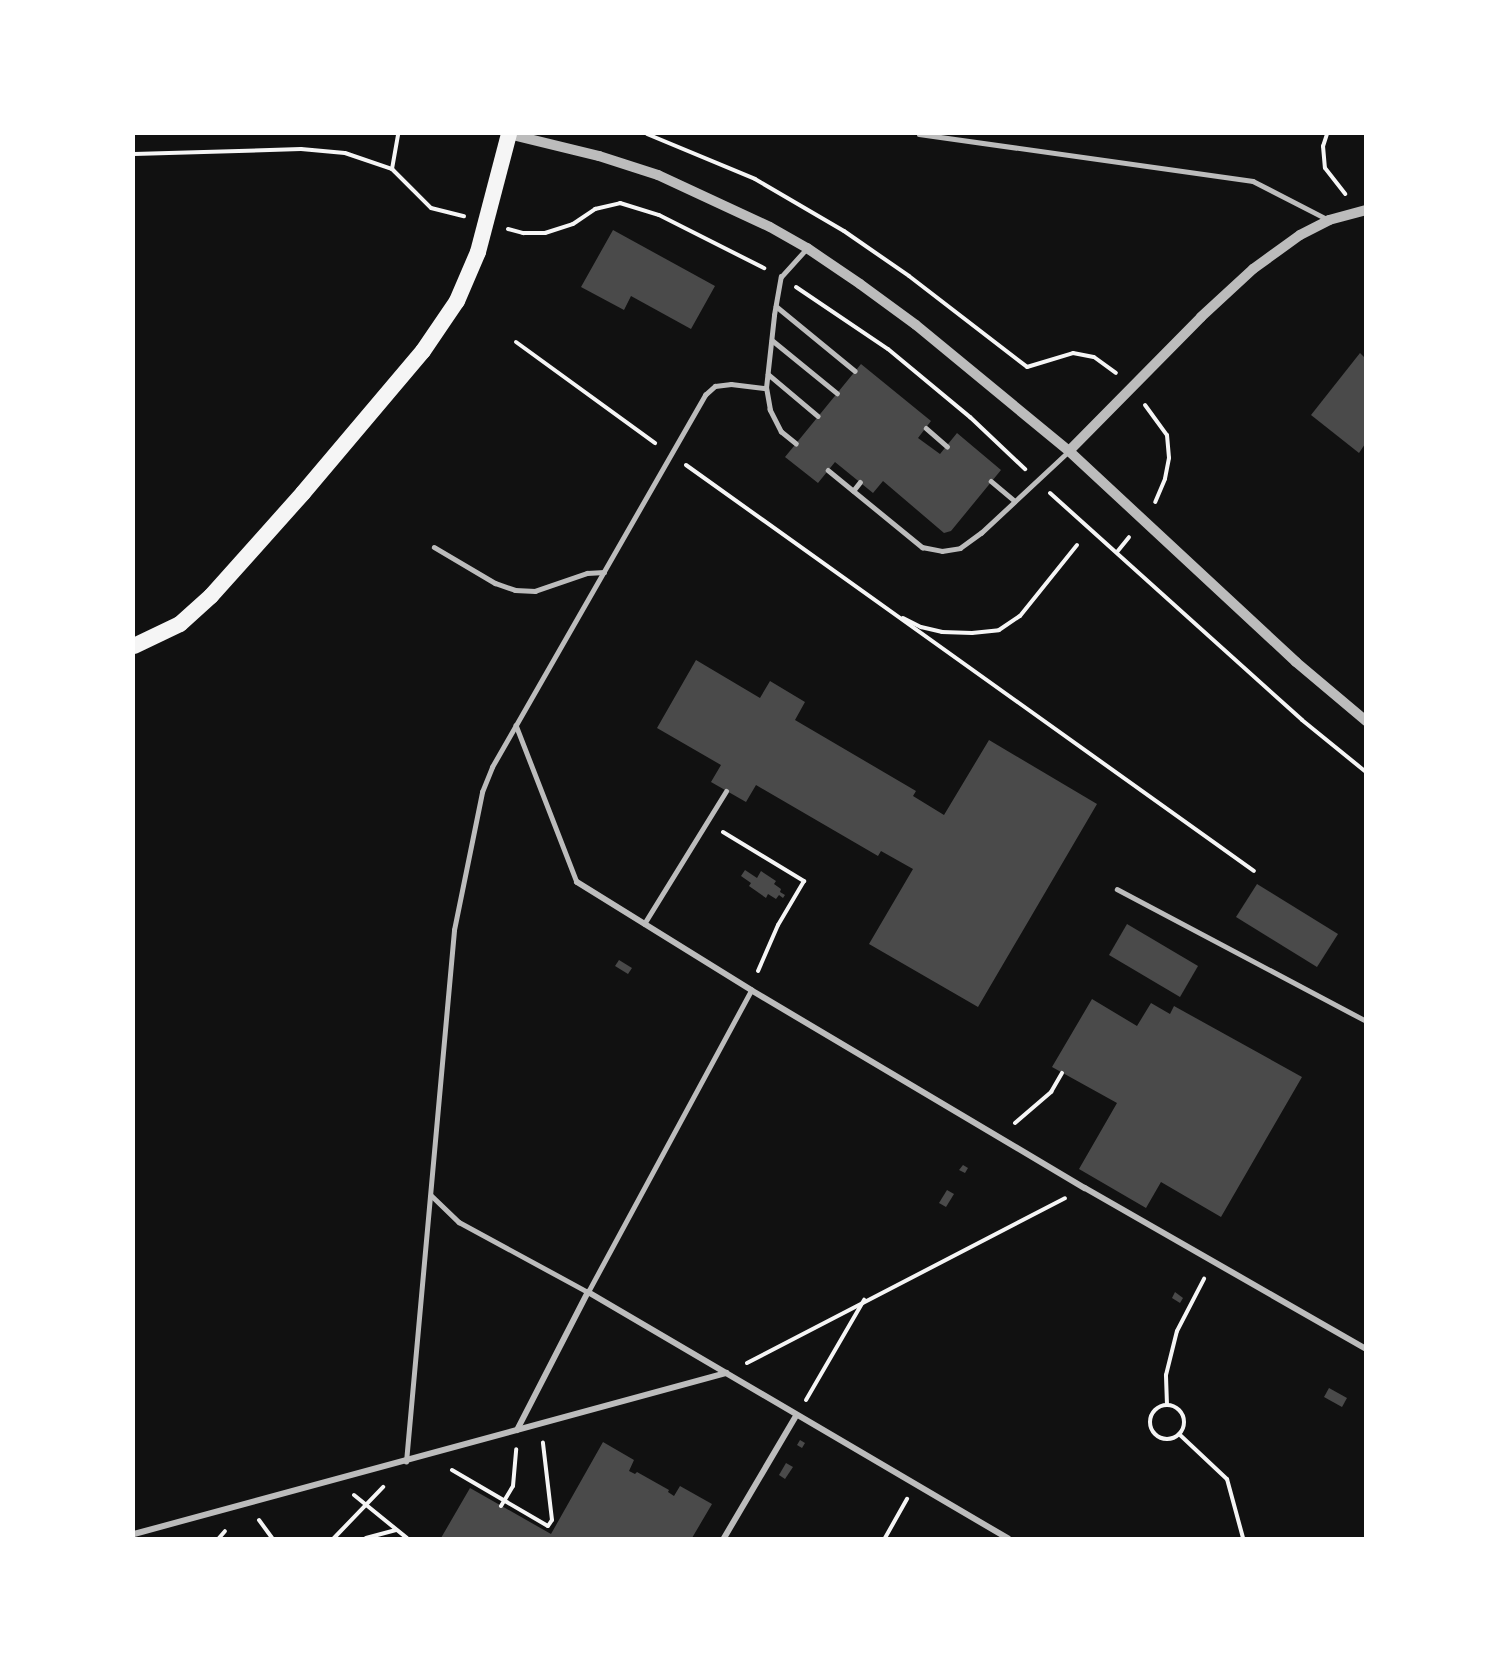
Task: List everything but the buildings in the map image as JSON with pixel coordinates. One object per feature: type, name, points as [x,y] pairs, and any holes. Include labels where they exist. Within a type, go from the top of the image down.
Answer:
[{"type":"highway","points":[[134,646],[180,624],[211,596],[303,493],[423,351],[457,301],[487,223],[509,134]]},
{"type":"street","points":[[509,134],[599,156],[658,175],[722,203],[807,248],[916,325],[1069,451],[1296,662],[1365,721]]},
{"type":"street","points":[[1069,451],[1253,269],[1300,235],[1329,220],[1363,210]]},
{"type":"street","points":[[577,882],[751,990],[998,1137],[1365,1349]]},
{"type":"street","points":[[517,1430],[588,1292],[1008,1539]]},
{"type":"street","points":[[134,1534],[406,1462],[726,1373]]},
{"type":"street","points":[[724,1539],[796,1416]]},
{"type":"lane","points":[[919,134],[1253,181],[1329,220]]},
{"type":"lane","points":[[796,444],[781,432],[770,410],[766,388],[776,306],[782,277],[807,248]]},
{"type":"lane","points":[[776,306],[855,371]]},
{"type":"lane","points":[[772,340],[837,393]]},
{"type":"lane","points":[[768,374],[818,416]]},
{"type":"lane","points":[[406,1462],[454,930],[482,792],[492,767],[705,395],[715,386],[731,384],[766,388]]},
{"type":"lane","points":[[926,428],[947,446]]},
{"type":"lane","points":[[828,470],[922,547],[942,551],[960,548],[981,533],[1069,451]]},
{"type":"lane","points":[[852,491],[860,482]]},
{"type":"lane","points":[[991,482],[1016,501]]},
{"type":"lane","points":[[434,547],[495,583],[515,590],[535,591],[587,573],[604,572]]},
{"type":"lane","points":[[516,725],[577,882]]},
{"type":"lane","points":[[644,924],[726,791]]},
{"type":"lane","points":[[1117,889],[1365,1021]]},
{"type":"lane","points":[[430,1195],[459,1222],[588,1292],[751,990]]},
{"type":"path","points":[[392,169],[398,134]]},
{"type":"path","points":[[647,134],[755,179],[844,231],[909,276],[1027,367],[1073,353],[1094,357],[1112,369],[1155,416],[1167,435],[1169,458],[1162,487],[1142,520]]},
{"type":"path","points":[[1327,134],[1323,146],[1325,168],[1337,187],[1363,210]]},
{"type":"path","points":[[134,154],[301,149],[345,153],[392,169],[431,208],[523,233],[545,233],[573,224],[595,209],[620,203],[659,214],[782,277],[888,349],[970,417],[1037,481],[1302,720],[1365,772]]},
{"type":"path","points":[[516,342],[1254,871]]},
{"type":"path","points":[[891,612],[921,627],[942,632],[972,633],[999,630],[1020,616],[1077,545]]},
{"type":"path","points":[[707,822],[804,881],[778,925],[751,990]]},
{"type":"path","points":[[998,1137],[1051,1092],[1062,1073]]},
{"type":"path","points":[[726,1373],[1085,1188]]},
{"type":"path","points":[[1167,1405],[1166,1375],[1177,1331],[1213,1262]]},
{"type":"path","points":[[796,1416],[864,1300]]},
{"type":"path","points":[[1167,1405],[1177,1408],[1183,1416],[1184,1427],[1179,1434],[1166,1439],[1152,1429],[1153,1413],[1167,1405]]},
{"type":"path","points":[[452,1470],[548,1526],[552,1520],[541,1424]]},
{"type":"path","points":[[501,1506],[513,1486],[517,1430]]},
{"type":"path","points":[[1179,1434],[1227,1479],[1243,1539]]},
{"type":"path","points":[[334,1539],[406,1462]]},
{"type":"path","points":[[337,1480],[407,1539]]},
{"type":"path","points":[[885,1539],[915,1485]]},
{"type":"path","points":[[366,1539],[396,1530]]}]
